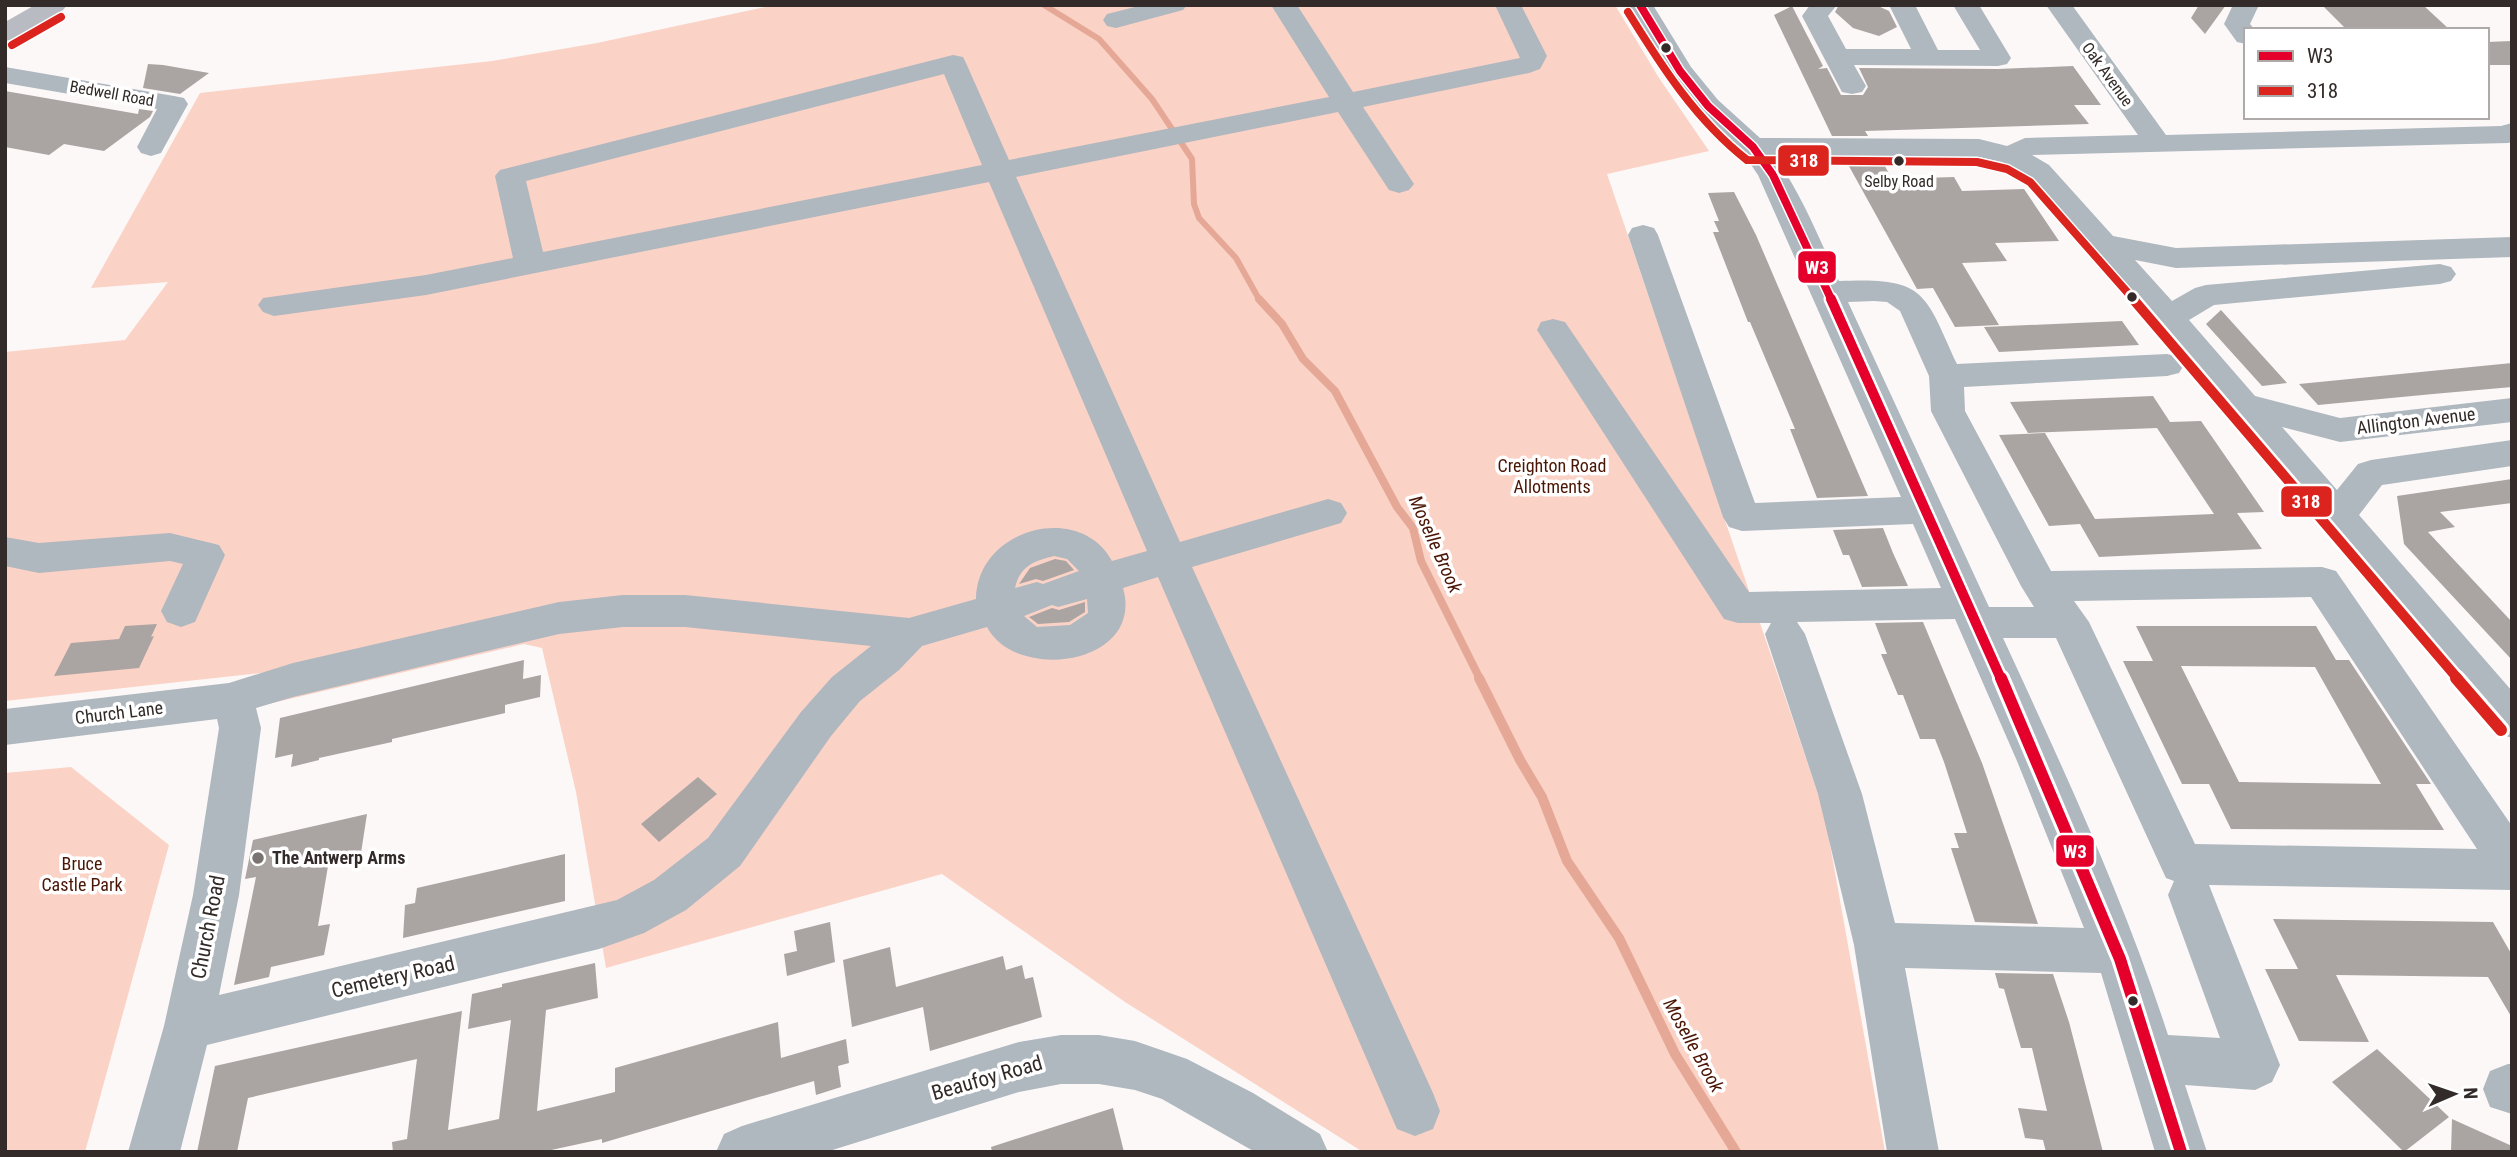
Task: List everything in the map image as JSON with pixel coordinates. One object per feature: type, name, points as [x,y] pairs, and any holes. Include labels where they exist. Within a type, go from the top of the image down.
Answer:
[{"type":"highway","points":[[5,33],[54,5]]},
{"type":"street","points":[[1116,20],[1174,5]]},
{"type":"street","points":[[1284,5],[1399,184]]},
{"type":"street","points":[[274,305],[426,285],[530,265],[999,169],[1347,102],[1530,62],[1534,56],[1531,48],[1508,5]]},
{"type":"street","points":[[1640,5],[1680,71],[1708,106],[1753,147],[1778,185],[1829,292],[2038,761],[2117,951],[2181,1152]]},
{"type":"street","points":[[1824,5],[1815,16],[1852,86]]},
{"type":"street","points":[[1902,5],[1929,58]]},
{"type":"street","points":[[1837,57],[1998,58],[1966,5]]},
{"type":"street","name":"Oak Avenue","points":[[2059,5],[2158,143]]},
{"type":"street","points":[[2244,33],[2237,24],[2246,5]]},
{"type":"street","points":[[530,265],[510,176],[953,63],[1168,559],[1415,1111]]},
{"type":"street","name":"Bedwell Road","points":[[5,75],[174,104],[151,146]]},
{"type":"street","points":[[2012,156],[2025,147],[2158,143],[2302,128],[2510,133]]},
{"type":"street","points":[[1753,147],[1979,148],[2012,156],[2039,171],[2169,318],[2512,721]]},
{"type":"street","points":[[1643,234],[1742,517],[1925,510]]},
{"type":"street","points":[[2105,244],[2176,258],[2441,262],[2512,268]]},
{"type":"street","points":[[2169,318],[2206,295],[2441,262],[2512,247]]},
{"type":"street","points":[[1829,292],[1892,293],[1906,296],[1913,305],[1946,376],[1948,411],[2040,586],[2069,622],[2182,864],[2512,870]]},
{"type":"street","points":[[1553,331],[1738,608],[1971,613],[2069,622]]},
{"type":"street","points":[[1946,376],[2166,365]]},
{"type":"street","name":"Allington Avenue","points":[[2240,404],[2340,430],[2512,410]]},
{"type":"street","points":[[2337,517],[2371,473],[2512,453]]},
{"type":"street","points":[[909,634],[1328,513]]},
{"type":"street","points":[[1054,542],[1069,543],[1089,555],[1101,579],[1108,603],[1107,618],[1094,632],[1052,645],[1026,641],[1007,626],[995,609],[994,589],[1001,572],[1018,552],[1054,542]]},
{"type":"street","points":[[5,551],[39,558],[170,547],[206,555],[181,611]]},
{"type":"street","points":[[2040,586],[2322,582],[2512,864]]},
{"type":"street","name":"Church Lane","points":[[5,727],[233,700],[258,689],[293,680],[559,618],[593,613],[685,611],[909,634]]},
{"type":"street","name":"Cemetery Road","points":[[188,1026],[599,928],[628,918],[670,895],[724,852],[816,724],[846,689],[885,658],[909,634]]},
{"type":"street","points":[[1785,634],[1840,794],[1877,945],[1913,1152]]},
{"type":"street","name":"Church Road","points":[[154,1152],[188,1026],[216,895],[240,728],[233,700]]},
{"type":"street","points":[[2152,1058],[2255,1065],[2191,895]]},
{"type":"street","points":[[1877,945],[2117,951]]},
{"type":"street","name":"Beaufoy Road","points":[[742,1152],[801,1143],[1019,1067],[1046,1060],[1072,1058],[1120,1062],[1166,1074],[1189,1084],[1303,1152]]},
{"type":"green space","name":"Creighton Road Allotments","points":[[775,5],[1615,5],[1659,78],[1709,151],[1607,174],[1824,811],[1885,1152],[1363,1152],[1125,1002],[942,874],[606,968],[576,792],[542,648],[524,644],[268,704],[270,672],[5,701],[5,352],[125,340],[168,282],[91,288],[200,93],[492,61],[597,43]]},
{"type":"green space","name":"Bruce Castle Park","points":[[71,767],[169,845],[85,1152],[5,1152],[5,773]]},
{"type":"building","points":[[1839,5],[1878,6],[1889,11],[1897,27],[1879,36],[1853,28],[1835,12]]},
{"type":"building","points":[[2199,5],[2226,5],[2205,34],[2191,18]]},
{"type":"building","points":[[2322,5],[2423,5],[2448,28],[2345,28]]},
{"type":"building","points":[[1792,6],[1823,66],[1818,69],[1827,68],[1841,95],[1863,95],[1868,87],[1859,68],[1998,69],[2073,66],[2101,105],[2074,105],[2089,124],[1865,131],[1868,136],[1832,136],[1774,15]]},
{"type":"building","points":[[2512,41],[2512,65],[2489,65],[2489,42]]},
{"type":"building","points":[[148,64],[209,73],[180,94],[143,88]]},
{"type":"building","points":[[5,91],[138,114],[139,109],[153,111],[150,117],[104,151],[64,144],[49,155],[5,147]]},
{"type":"building","points":[[1845,159],[1881,159],[1892,179],[1954,177],[1962,191],[2024,189],[2059,241],[1995,243],[2007,261],[1962,263],[1999,325],[1955,327],[1933,288],[1917,289]]},
{"type":"building","points":[[1734,192],[1756,235],[1868,496],[1817,498],[1790,429],[1795,429],[1748,322],[1713,232],[1719,232],[1714,221],[1719,221],[1708,193]]},
{"type":"building","points":[[2221,310],[2287,383],[2262,386],[2206,324]]},
{"type":"building","points":[[2122,321],[2139,345],[1999,352],[1984,327]]},
{"type":"building","points":[[2512,363],[2512,387],[2318,405],[2299,384]]},
{"type":"building","points":[[2153,396],[2170,422],[2201,421],[2264,512],[2237,513],[2262,549],[2099,557],[2080,524],[2049,526],[1999,435],[2045,433],[2095,519],[2214,514],[2157,428],[2028,433],[2010,402]]},
{"type":"building","points":[[2512,479],[2512,503],[2440,512],[2455,527],[2428,532],[2512,622],[2512,660],[2404,544],[2397,496]]},
{"type":"building","points":[[1883,528],[1908,586],[1862,587],[1849,555],[1843,555],[1833,530]]},
{"type":"building","points":[[1055,559],[1066,561],[1074,570],[1043,581],[1036,579],[1019,584],[1030,568]]},
{"type":"building","points":[[1085,602],[1085,612],[1069,622],[1038,624],[1029,617],[1052,608],[1059,610]]},
{"type":"building","points":[[1923,622],[1982,763],[2038,924],[1975,922],[1951,848],[1959,848],[1954,833],[1967,833],[1944,762],[1935,739],[1920,739],[1903,695],[1898,695],[1881,654],[1887,654],[1875,623]]},
{"type":"building","points":[[157,624],[139,668],[54,676],[71,643],[119,639],[125,626]]},
{"type":"building","points":[[2136,626],[2316,626],[2336,660],[2349,660],[2431,784],[2416,784],[2444,830],[2231,829],[2209,784],[2182,784],[2123,661],[2153,661]],"holes":[[[2181,666],[2315,667],[2381,784],[2239,782]]]},
{"type":"building","points":[[524,660],[523,679],[541,675],[540,697],[505,705],[505,713],[392,739],[392,742],[291,767],[293,754],[275,758],[280,718]]},
{"type":"building","points":[[698,777],[717,794],[659,842],[641,824]]},
{"type":"building","points":[[367,814],[361,853],[329,860],[318,926],[330,924],[324,955],[271,967],[269,977],[234,985],[256,877],[245,879],[253,840]]},
{"type":"building","points":[[565,854],[565,901],[403,938],[405,905],[415,903],[417,888]]},
{"type":"building","points":[[2273,919],[2493,922],[2512,955],[2512,1018],[2488,977],[2336,975],[2369,1042],[2299,1041],[2265,969],[2298,969]]},
{"type":"building","points":[[830,922],[835,962],[787,976],[784,954],[797,951],[794,931]]},
{"type":"building","points":[[890,947],[896,987],[1003,956],[1006,970],[1022,965],[1025,979],[1033,977],[1042,1017],[930,1051],[923,1007],[852,1027],[843,960]]},
{"type":"building","points":[[595,963],[598,998],[546,1010],[537,1111],[615,1092],[615,1068],[778,1022],[781,1058],[846,1039],[849,1063],[838,1066],[841,1087],[816,1095],[814,1081],[602,1143],[602,1139],[542,1152],[393,1152],[392,1142],[407,1139],[417,1059],[248,1098],[237,1152],[197,1152],[215,1066],[462,1011],[448,1130],[499,1119],[511,1020],[468,1029],[472,994],[502,987],[502,984]]},
{"type":"building","points":[[1995,973],[2053,974],[2069,1022],[2103,1152],[2046,1152],[2043,1140],[2025,1138],[2018,1108],[2047,1111],[2032,1048],[2021,1048],[2004,989],[1999,988]]},
{"type":"building","points":[[2377,1049],[2449,1117],[2404,1152],[2332,1082]]},
{"type":"building","points":[[1113,1108],[1124,1152],[992,1152],[991,1147]]},
{"type":"building","points":[[2452,1119],[2512,1146],[2512,1152],[2451,1152]]},
{"type":"waterway","name":"Moselle Brook","points":[[1044,5],[1099,39],[1152,99],[1192,159],[1194,204],[1199,218],[1236,258],[1260,301]]},
{"type":"waterway","name":"Moselle Brook","points":[[1259,299],[1282,324],[1303,359],[1335,391],[1397,507],[1413,528],[1421,561],[1480,679]]},
{"type":"waterway","name":"Moselle Brook","points":[[1479,678],[1520,760],[1542,797],[1567,861],[1619,938],[1675,1054],[1736,1152]]},
{"type":"transit line","name":"W3","points":[[1640,5],[1680,71],[1708,106],[1753,147],[1773,175],[1793,214],[2038,761],[2120,959],[2181,1152]]},
{"type":"transit line","name":"318","points":[[1628,12],[1666,73],[1695,111],[1711,129],[1747,160],[1977,162],[2007,169],[2030,182],[2158,327],[2501,730]]},
{"type":"transit line","name":"318","points":[[12,45],[61,17]]},
{"type":"place","name":"Selby Road","points":[[1899,161]]},
{"type":"place","name":"The Antwerp Arms","points":[[258,858]]}]
